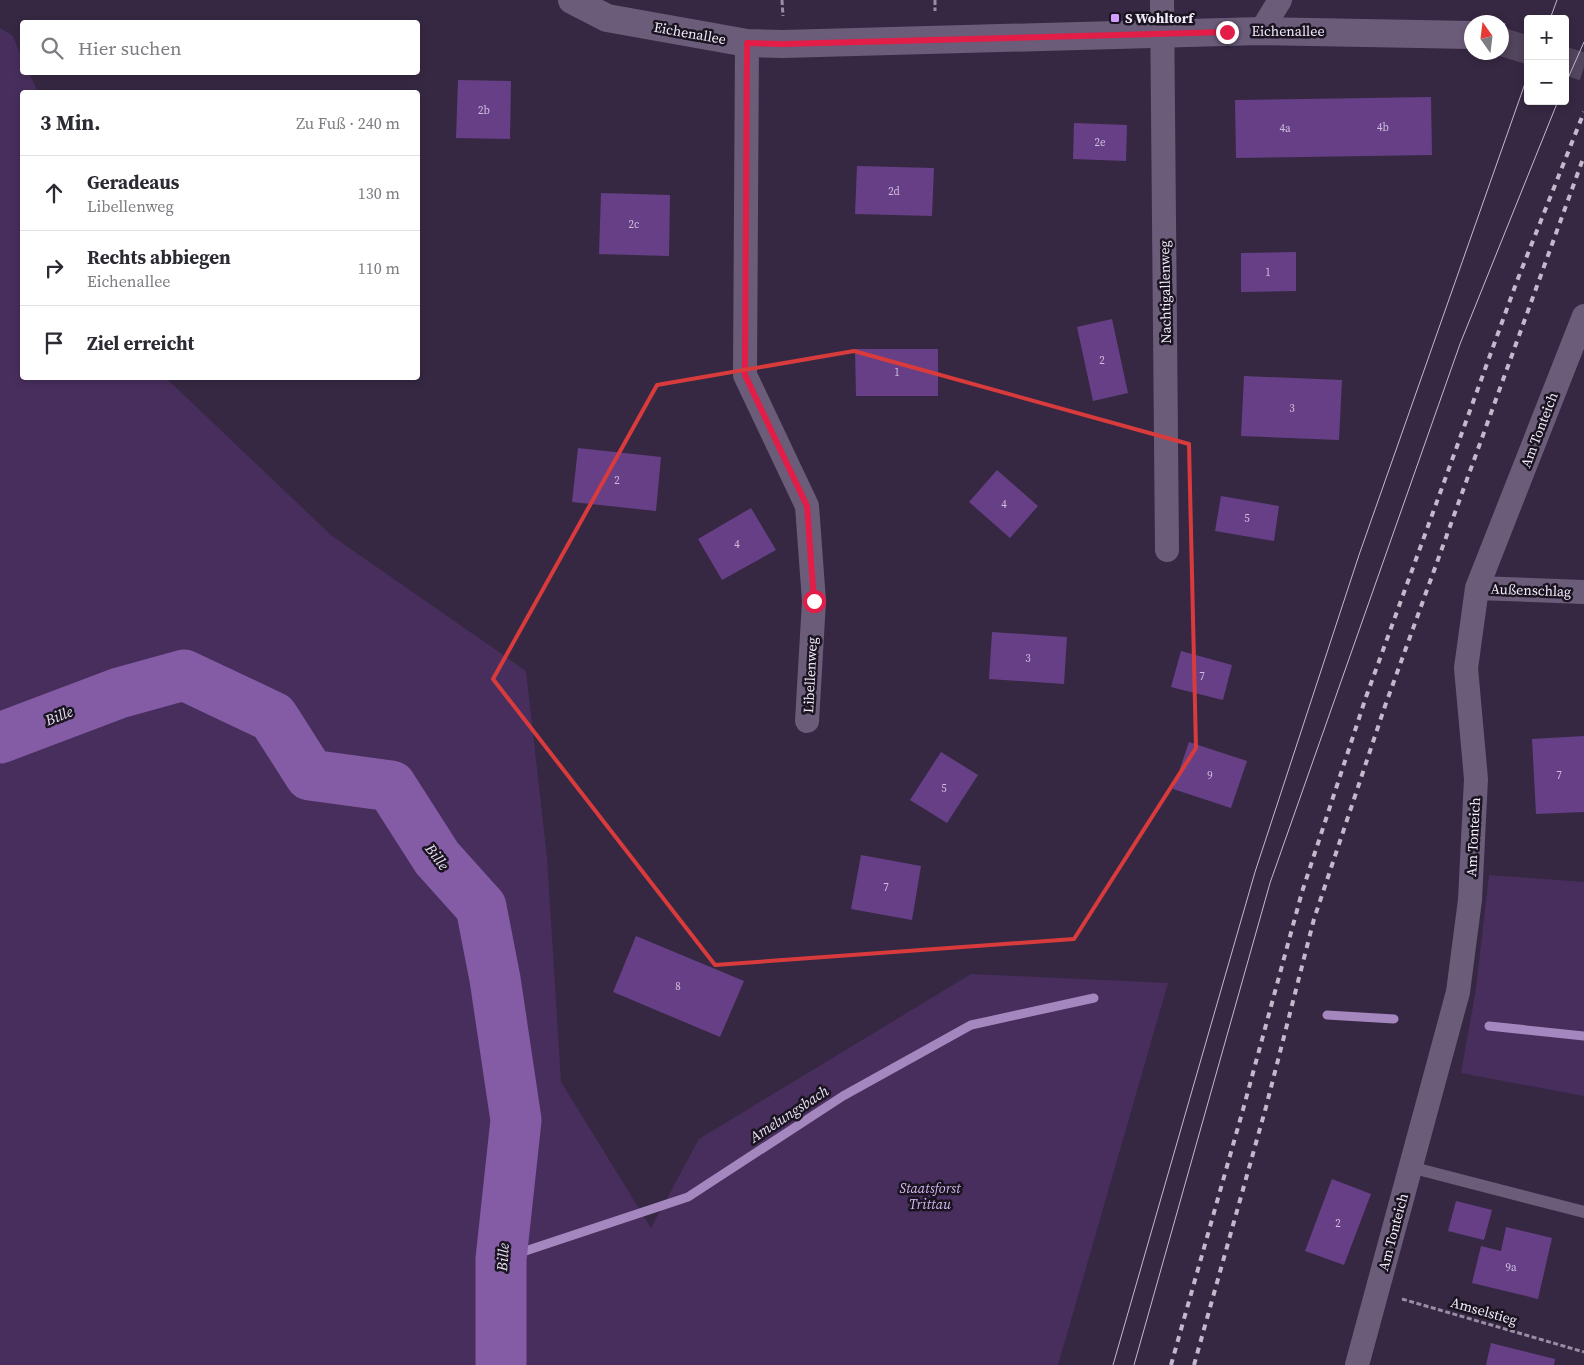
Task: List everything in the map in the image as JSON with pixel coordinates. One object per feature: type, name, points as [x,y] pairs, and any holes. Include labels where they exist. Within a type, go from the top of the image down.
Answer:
[{"type":"street","name":"Eichenallee","points":[[572,0],[607,18],[747,43],[783,44],[1261,31],[1464,35]]},
{"type":"street","name":"Nachtigallenweg","points":[[1162,0],[1167,550]]},
{"type":"street","points":[[1261,31],[1280,0]]},
{"type":"street","name":"Libellenweg","points":[[747,43],[745,375],[807,506],[814,601],[807,721]]},
{"type":"street","name":"Am Tonteich","points":[[1357,1365],[1458,992],[1470,900],[1476,779],[1466,668],[1477,588],[1584,316]]},
{"type":"street","name":"Außenschlag","points":[[1477,588],[1584,592]]},
{"type":"lane","points":[[1410,1167],[1584,1212]]},
{"type":"path","name":"Amselstieg","points":[[1377,1291],[1584,1352]]},
{"type":"highlighted area","points":[[854,351],[1189,444],[1196,748],[1074,939],[715,965],[493,679],[657,385]]},
{"type":"green space","name":"Staatsforst Trittau","points":[[0,28],[13,36],[20,53],[20,75],[30,75],[37,90],[20,90],[20,380],[168,380],[332,536],[526,671],[547,858],[561,1082],[651,1228],[699,1139],[971,974],[1168,983],[1058,1365],[0,1365]]},
{"type":"green space","points":[[1489,875],[1584,882],[1584,1096],[1461,1073],[1476,989]]},
{"type":"building","points":[[458,80],[511,81],[510,139],[456,138]]},
{"type":"building","points":[[1431,97],[1432,155],[1236,158],[1235,100]]},
{"type":"building","points":[[1074,123],[1127,125],[1126,161],[1073,159]]},
{"type":"building","points":[[857,166],[934,168],[932,216],[855,214]]},
{"type":"building","points":[[601,193],[670,195],[669,256],[599,254]]},
{"type":"building","points":[[1296,252],[1296,291],[1241,292],[1241,253]]},
{"type":"building","points":[[1112,319],[1128,393],[1093,401],[1077,327]]},
{"type":"building","points":[[855,349],[938,349],[938,396],[856,396]]},
{"type":"building","points":[[1244,376],[1342,380],[1339,440],[1241,436]]},
{"type":"building","points":[[578,448],[661,457],[656,511],[572,502]]},
{"type":"building","points":[[997,470],[1038,506],[1010,538],[969,502]]},
{"type":"building","points":[[1221,496],[1279,506],[1274,541],[1215,531]]},
{"type":"building","points":[[751,508],[776,550],[722,580],[698,539]]},
{"type":"building","points":[[992,632],[1067,637],[1064,684],[989,679]]},
{"type":"building","points":[[1181,651],[1232,665],[1223,700],[1171,687]]},
{"type":"building","points":[[1584,736],[1584,812],[1536,814],[1532,739]]},
{"type":"building","points":[[1189,742],[1247,761],[1231,808],[1173,789]]},
{"type":"building","points":[[941,752],[978,775],[947,823],[910,800]]},
{"type":"building","points":[[861,855],[921,866],[912,920],[851,909]]},
{"type":"building","points":[[636,936],[744,981],[720,1037],[613,992]]},
{"type":"building","points":[[1332,1179],[1371,1194],[1344,1265],[1305,1251]]},
{"type":"building","points":[[1456,1201],[1492,1210],[1484,1240],[1448,1231]]},
{"type":"building","points":[[1506,1227],[1552,1238],[1538,1299],[1472,1283],[1481,1246],[1501,1251]]},
{"type":"building","points":[[1491,1343],[1555,1359],[1554,1365],[1486,1365]]},
{"type":"waterway","name":"Bille","points":[[0,738],[119,693],[184,675],[273,717],[310,775],[391,786],[437,858],[481,907],[495,979],[516,1120],[501,1259],[501,1365]]},
{"type":"waterway","name":"Amelungsbach","points":[[501,1259],[688,1197],[843,1096],[971,1025],[1094,998]]},
{"type":"waterway","name":"Amelungsbach","points":[[1327,1015],[1394,1019]]},
{"type":"waterway","name":"Amelungsbach","points":[[1489,1026],[1584,1036]]},
{"type":"tunnel","points":[[1509,44],[1524,49]]},
{"type":"tunnel","points":[[1569,62],[1584,67]]},
{"type":"tram line","points":[[1551,15],[1557,0]]},
{"type":"tram line","points":[[1569,76],[1584,42]]},
{"type":"tram line","points":[[1113,1365],[1255,872],[1359,555],[1524,86]]},
{"type":"tram line","points":[[1134,1365],[1270,883],[1460,344],[1556,105]]},
{"type":"railway","points":[[1171,1365],[1302,892],[1366,697],[1517,281],[1584,112]]},
{"type":"railway","points":[[1194,1365],[1266,1107],[1314,919],[1385,706],[1584,156]]},
{"type":"place","name":"S Wohltorf","points":[[1115,18]]},
{"type":"route","points":[[814,601],[807,506],[745,375],[747,43],[783,44],[1227,32]]}]
